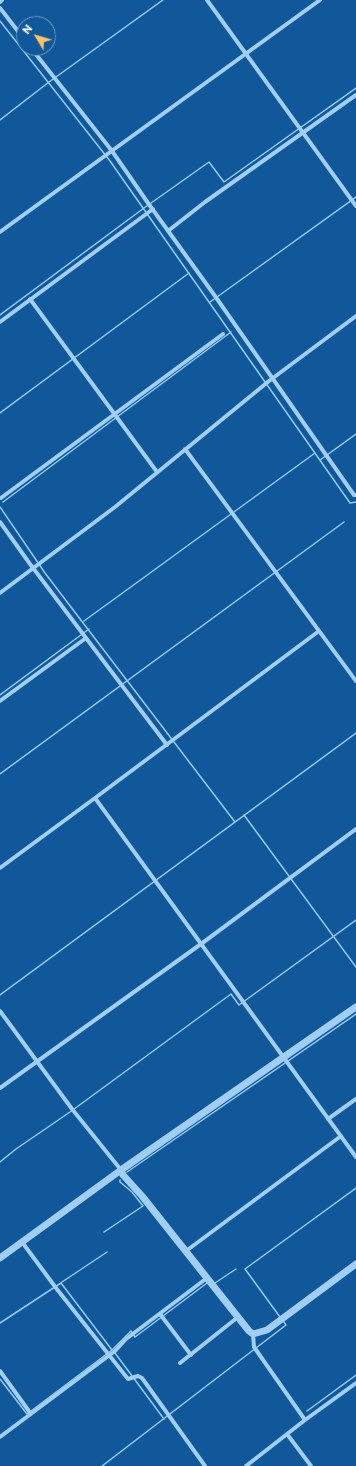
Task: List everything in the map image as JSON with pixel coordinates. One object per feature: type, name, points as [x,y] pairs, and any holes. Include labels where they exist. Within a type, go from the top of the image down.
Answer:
[{"type":"street","points":[[207,0],[356,206]]},
{"type":"street","points":[[0,232],[320,0]]},
{"type":"street","points":[[0,8],[16,29]]},
{"type":"street","points":[[37,56],[112,151],[149,209],[168,231],[216,297],[269,381],[327,456],[354,495],[356,495]]},
{"type":"street","points":[[168,231],[302,131],[356,95]]},
{"type":"street","points":[[0,322],[149,209]]},
{"type":"street","points":[[30,299],[157,472]]},
{"type":"street","points":[[0,593],[115,507],[269,381],[356,316]]},
{"type":"street","points":[[0,498],[116,416],[223,334]]},
{"type":"street","points":[[185,449],[356,682]]},
{"type":"street","points":[[0,522],[121,684],[171,742]]},
{"type":"street","points":[[0,868],[319,631]]},
{"type":"street","points":[[0,701],[84,635]]},
{"type":"street","points":[[95,798],[356,1157]]},
{"type":"street","points":[[0,1088],[201,944],[356,829]]},
{"type":"street","points":[[0,1258],[122,1170],[285,1060],[356,1007]]},
{"type":"street","points":[[0,1011],[73,1110],[122,1170],[123,1175],[142,1196],[249,1331],[254,1334],[267,1330],[356,1264]]},
{"type":"street","points":[[328,1119],[356,1099]]},
{"type":"street","points":[[186,1251],[341,1136]]},
{"type":"street","points":[[22,1242],[56,1288],[112,1353],[128,1380],[138,1376],[142,1378],[205,1466]]},
{"type":"street","points":[[0,1437],[112,1353],[133,1334],[162,1316],[210,1281]]},
{"type":"street","points":[[162,1316],[191,1355]]},
{"type":"street","points":[[180,1363],[238,1317]]},
{"type":"street","points":[[254,1334],[255,1349],[305,1420]]},
{"type":"street","points":[[0,1371],[30,1413]]},
{"type":"street","points":[[246,1466],[356,1383]]},
{"type":"street","points":[[287,1434],[311,1466]]},
{"type":"waterway","points":[[0,120],[49,82],[163,0]]},
{"type":"waterway","points":[[0,21],[110,161],[350,503],[356,502]]},
{"type":"waterway","points":[[0,315],[144,208],[209,162],[224,182],[356,88]]},
{"type":"waterway","points":[[210,302],[356,197]]},
{"type":"waterway","points":[[0,413],[189,273]]},
{"type":"waterway","points":[[3,502],[231,332]]},
{"type":"waterway","points":[[320,460],[356,434]]},
{"type":"waterway","points":[[84,621],[315,453]]},
{"type":"waterway","points":[[0,507],[45,573],[235,822]]},
{"type":"waterway","points":[[0,774],[344,522]]},
{"type":"waterway","points":[[0,695],[89,629]]},
{"type":"waterway","points":[[0,995],[356,733]]},
{"type":"waterway","points":[[244,815],[356,967]]},
{"type":"waterway","points":[[0,1162],[231,994],[239,1005],[356,920]]},
{"type":"waterway","points":[[127,1172],[356,1014]]},
{"type":"waterway","points":[[104,1232],[143,1206],[132,1192],[120,1182],[120,1180]]},
{"type":"waterway","points":[[280,1317],[245,1269],[356,1188]]},
{"type":"waterway","points":[[62,1282],[107,1252]]},
{"type":"waterway","points":[[215,1283],[236,1269]]},
{"type":"waterway","points":[[0,1323],[61,1283],[112,1350]]},
{"type":"waterway","points":[[0,1379],[27,1414],[112,1350],[131,1331],[135,1337],[207,1283]]},
{"type":"waterway","points":[[102,1466],[286,1325],[284,1322]]},
{"type":"waterway","points":[[115,1353],[164,1419]]},
{"type":"waterway","points":[[307,1411],[356,1375]]}]
